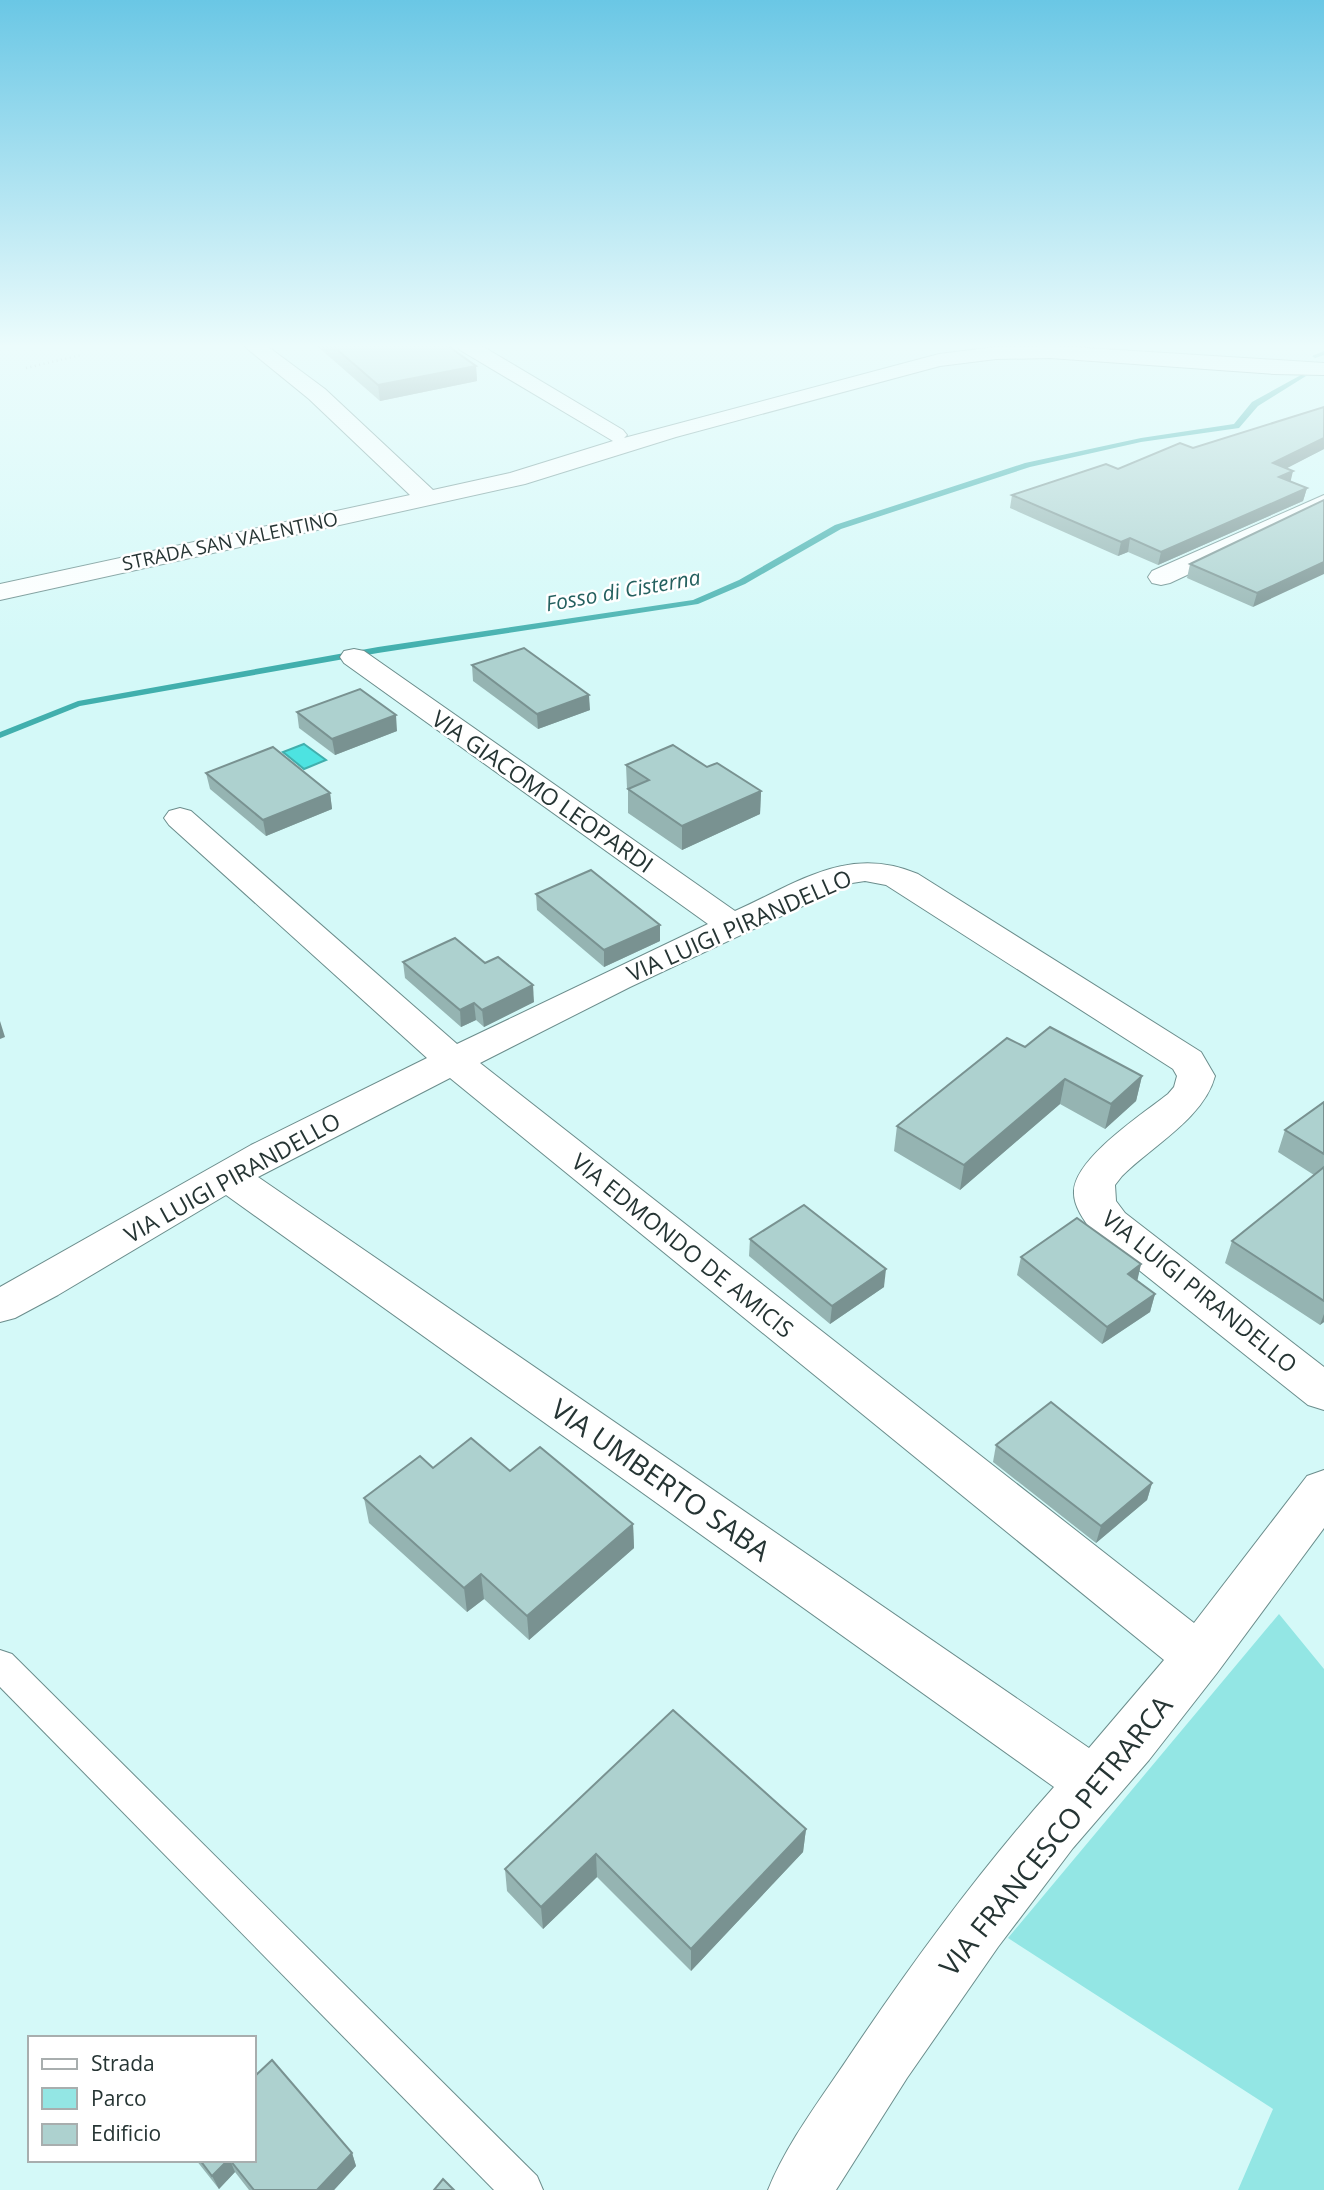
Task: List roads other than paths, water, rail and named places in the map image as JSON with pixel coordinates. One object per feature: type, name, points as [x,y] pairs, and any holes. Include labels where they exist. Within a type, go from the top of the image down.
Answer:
[{"type":"street","points":[[375,448],[427,497]]},
{"type":"street","name":"STRADA SAN VALENTINO","points":[[0,592],[536,474],[619,448]]},
{"type":"street","points":[[1161,578],[1324,502]]},
{"type":"street","name":"VIA GIACOMO LEOPARDI","points":[[354,657],[733,925]]},
{"type":"street","name":"VIA EDMONDO DE AMICIS","points":[[180,818],[453,1061],[1199,1657]]},
{"type":"street","name":"VIA LUIGI PIRANDELLO","points":[[0,1306],[43,1284],[227,1176],[453,1061],[733,925],[847,873],[865,871],[894,876],[1181,1054],[1194,1068],[1196,1076],[1192,1091],[1182,1103],[1105,1168],[1096,1182],[1095,1202],[1110,1224],[1324,1392]]},
{"type":"street","name":"VIA UMBERTO SABA","points":[[227,1176],[1094,1783]]},
{"type":"street","name":"VIA FRANCESCO PETRARCA","points":[[800,2190],[891,2045],[929,1992],[1044,1841],[1199,1657],[1324,1490]]},
{"type":"lane","points":[[0,1665],[523,2190]]},
{"type":"waterway","name":"Fosso di Cisterna","points":[[0,735],[78,704],[378,650],[695,602],[742,582],[838,527],[1028,465],[1104,448]]}]
